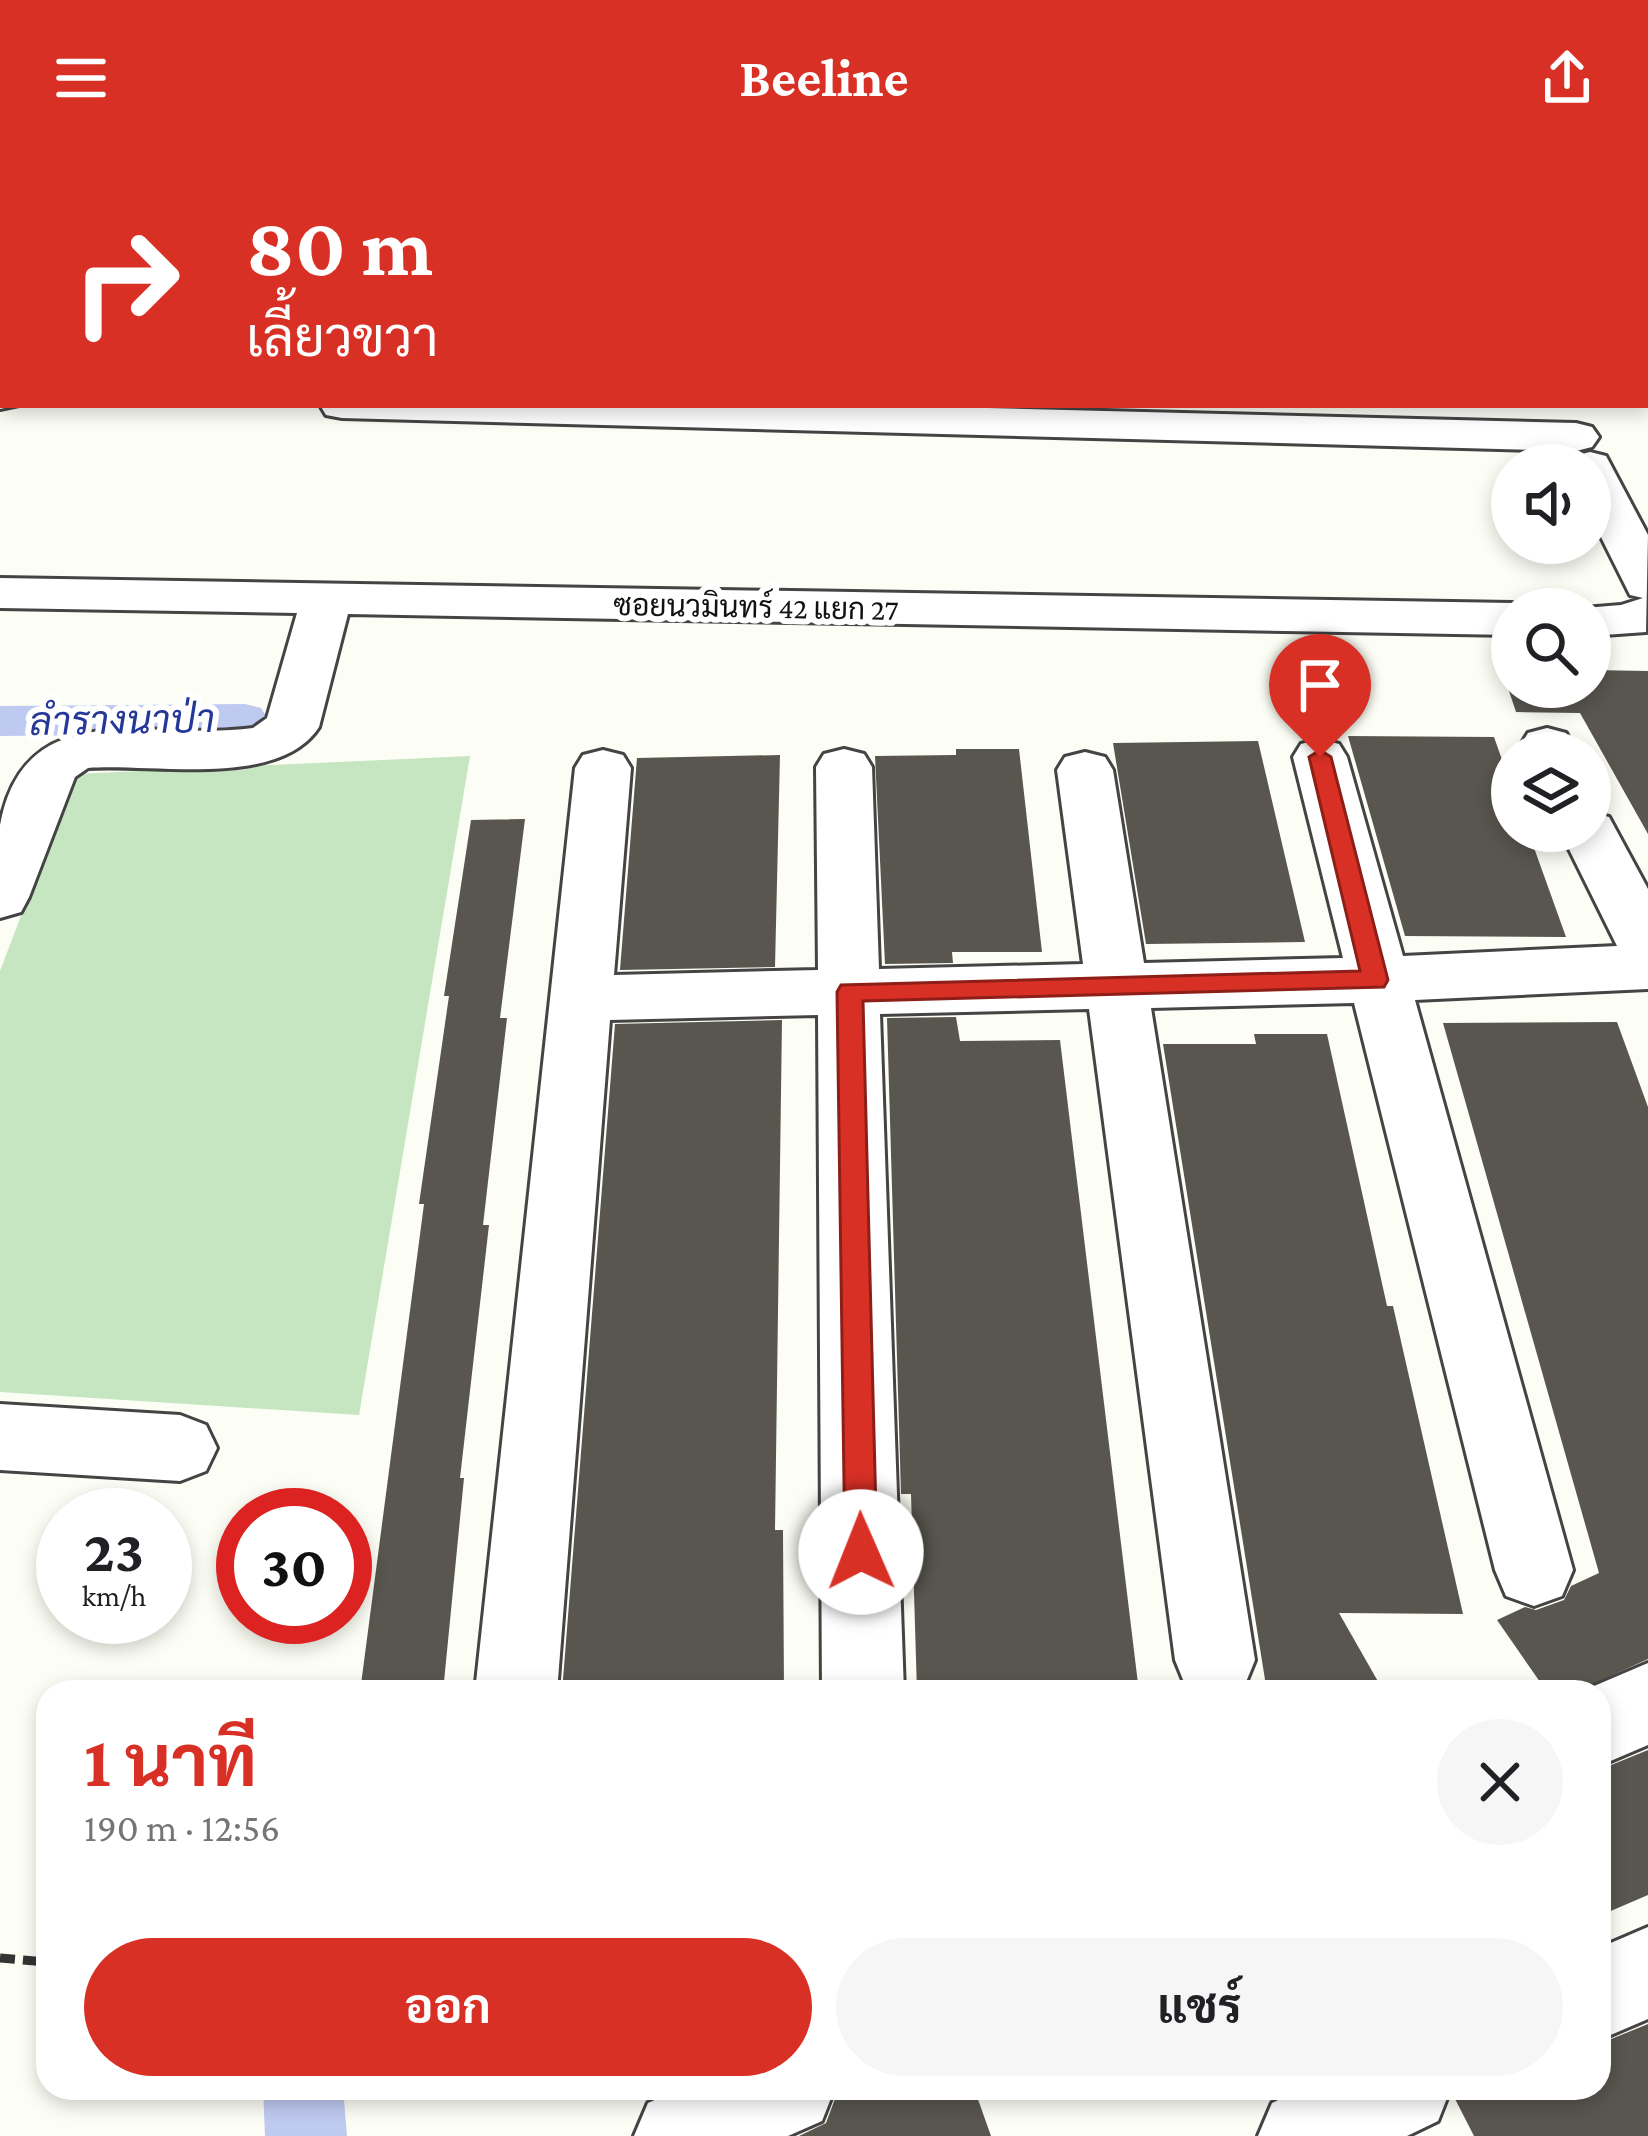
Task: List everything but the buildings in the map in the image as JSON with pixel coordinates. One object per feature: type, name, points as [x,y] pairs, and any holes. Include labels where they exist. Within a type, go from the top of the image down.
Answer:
[{"type":"street","points":[[579,408],[1269,417],[1579,443],[1628,609]]},
{"type":"street","name":"ซอยนวมินทร์ 42 แยก 27","points":[[0,593],[1491,619]]},
{"type":"street","points":[[0,897],[51,767],[70,754],[91,749],[232,749],[268,744],[292,727],[326,601]]},
{"type":"street","points":[[1320,757],[1534,1570]]},
{"type":"street","points":[[844,767],[863,1680]]},
{"type":"street","points":[[517,1680],[603,768]]},
{"type":"street","points":[[1085,770],[1215,1660]]},
{"type":"street","points":[[1600,852],[1648,947]]},
{"type":"street","points":[[583,998],[1375,980],[1648,968]]},
{"type":"street","points":[[0,1437],[180,1448]]},
{"type":"street","points":[[1611,1720],[1648,1703]]},
{"type":"street","points":[[1611,1989],[1648,1972]]},
{"type":"street","points":[[682,2136],[762,2100]]},
{"type":"street","points":[[1305,2136],[1380,2100]]},
{"type":"path","points":[[0,1958],[36,1961]]},
{"type":"green space","points":[[470,756],[359,1415],[0,1392],[0,971],[75,774]]},
{"type":"waterway","name":"ลำรางนาป่า","points":[[0,721],[245,719]]},
{"type":"waterway","points":[[304,2100],[306,2136]]},
{"type":"route","points":[[861,1552],[850,992],[1375,980],[1320,757]]}]
